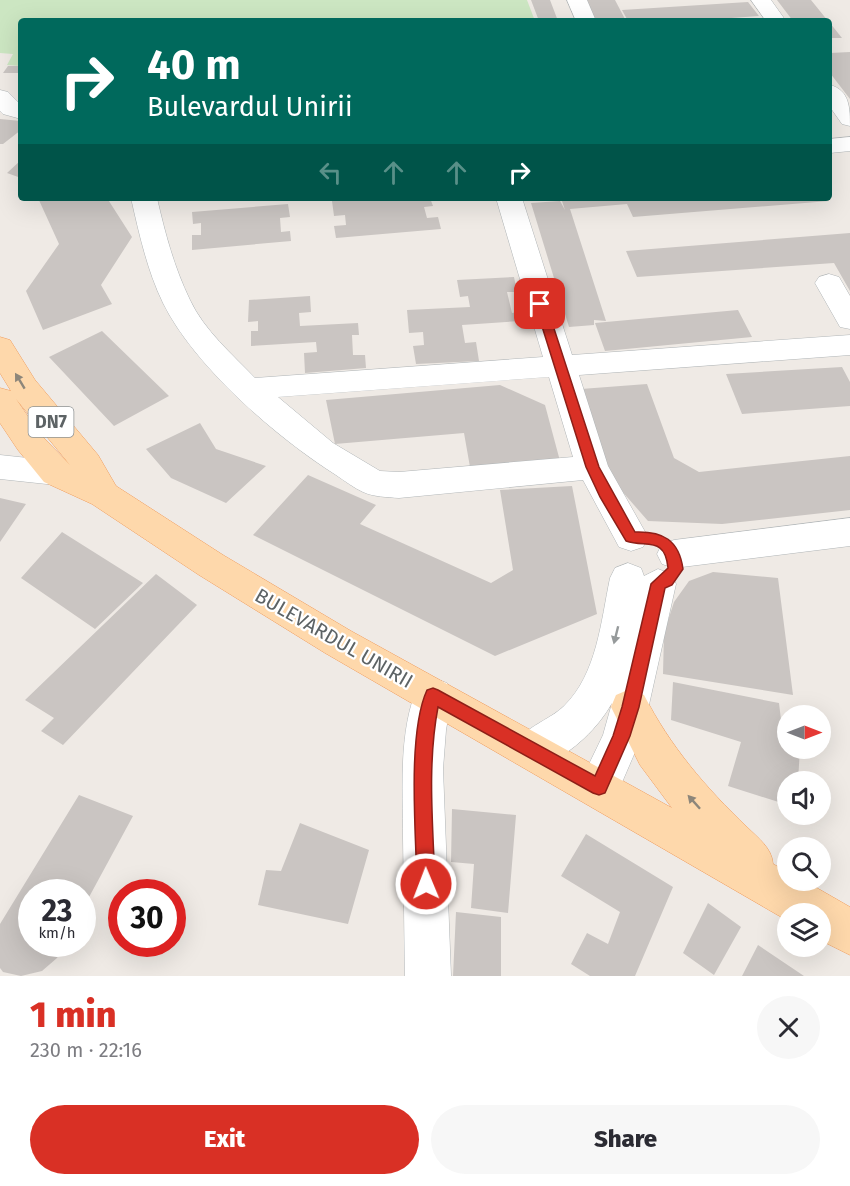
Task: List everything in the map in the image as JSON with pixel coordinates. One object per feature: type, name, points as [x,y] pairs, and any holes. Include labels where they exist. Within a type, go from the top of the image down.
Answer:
[{"type":"main road","name":"DN7","points":[[0,347],[24,388],[87,464],[104,495]]},
{"type":"main road","name":"DN7","points":[[0,399],[28,442],[56,473],[104,495]]},
{"type":"main road","name":"BULEVARDUL UNIRII","points":[[104,495],[211,565],[338,642],[777,888]]},
{"type":"main road","points":[[630,707],[654,755],[709,820],[777,887]]},
{"type":"main road","name":"BULEVARDUL UNIRII","points":[[782,891],[802,903]]},
{"type":"main road","name":"BULEVARDUL UNIRII","points":[[831,921],[850,932]]},
{"type":"street","points":[[577,0],[585,18]]},
{"type":"street","points":[[761,0],[774,18]]},
{"type":"street","points":[[832,95],[850,119]]},
{"type":"street","points":[[0,97],[12,109],[18,111]]},
{"type":"street","points":[[832,146],[850,144]]},
{"type":"street","points":[[145,201],[157,252],[177,303],[206,345],[248,389],[322,451],[374,483],[386,486],[592,467]]},
{"type":"street","points":[[509,201],[592,467],[631,537]]},
{"type":"street","points":[[828,283],[850,320]]},
{"type":"street","points":[[248,389],[850,345]]},
{"type":"street","points":[[0,467],[56,473]]},
{"type":"street","points":[[534,751],[580,718],[596,696],[615,639],[653,572],[668,546],[651,537],[631,537],[618,547],[616,563],[653,572],[850,532]]},
{"type":"street","points":[[599,787],[622,736],[630,707],[653,572]]},
{"type":"street","points":[[428,976],[423,769],[426,730],[433,695]]},
{"type":"green space","points":[[0,0],[527,0],[534,18],[18,18],[18,66],[7,65],[13,54],[0,53]]},
{"type":"building","points":[[531,0],[550,0],[557,18],[538,18]]},
{"type":"building","points":[[585,0],[615,0],[624,18],[594,18]]},
{"type":"building","points":[[777,0],[811,0],[826,18],[791,18]]},
{"type":"building","points":[[748,2],[759,16],[626,18],[622,10]]},
{"type":"building","points":[[832,26],[842,38],[832,38]]},
{"type":"building","points":[[850,52],[850,99],[832,76],[832,53]]},
{"type":"building","points":[[8,66],[18,66],[18,73],[3,73]]},
{"type":"building","points":[[0,119],[18,121],[18,132],[0,144]]},
{"type":"building","points":[[18,163],[18,177],[7,173]]},
{"type":"building","points":[[39,201],[109,201],[132,237],[101,285],[112,304],[43,330],[26,291],[59,244]]},
{"type":"building","points":[[332,201],[431,201],[433,206],[424,207],[427,218],[438,217],[441,229],[336,238],[334,226],[346,225],[345,215],[334,216]]},
{"type":"building","points":[[560,201],[565,210],[562,201],[829,201],[633,217],[627,204],[570,209],[606,321],[594,320],[594,325],[569,327],[531,203]]},
{"type":"building","points":[[288,204],[290,217],[280,218],[281,232],[290,231],[291,241],[192,250],[192,235],[201,235],[201,223],[193,224],[192,212]]},
{"type":"building","points":[[850,233],[850,291],[834,263],[637,277],[626,251]]},
{"type":"building","points":[[514,277],[517,292],[507,292],[512,313],[518,312],[520,321],[462,325],[465,343],[476,342],[479,361],[416,364],[413,346],[424,345],[423,332],[409,333],[407,310],[470,307],[468,296],[460,297],[457,280]]},
{"type":"building","points":[[310,296],[311,312],[299,313],[300,326],[358,323],[359,335],[352,335],[353,355],[365,355],[366,368],[305,373],[304,353],[317,352],[316,342],[251,346],[251,331],[258,331],[258,321],[248,322],[249,300]]},
{"type":"building","points":[[738,310],[752,337],[605,351],[595,323]]},
{"type":"building","points":[[102,331],[169,396],[114,426],[49,357]]},
{"type":"building","points":[[842,367],[850,382],[850,406],[742,414],[726,374]]},
{"type":"building","points":[[647,384],[674,458],[699,472],[850,456],[850,510],[722,524],[648,521],[613,481],[581,389]]},
{"type":"building","points":[[500,385],[545,405],[560,461],[470,467],[464,433],[335,444],[326,400]]},
{"type":"building","points":[[200,423],[216,449],[266,466],[226,503],[171,478],[146,449]]},
{"type":"building","points":[[308,475],[376,505],[360,524],[491,583],[513,570],[500,490],[572,486],[597,614],[495,656],[253,535]]},
{"type":"building","points":[[0,498],[26,504],[0,542]]},
{"type":"building","points":[[62,532],[143,583],[95,629],[21,578]]},
{"type":"building","points":[[713,572],[778,578],[793,695],[663,674],[664,633],[674,602],[689,581]]},
{"type":"building","points":[[156,574],[197,605],[63,745],[41,731],[54,718],[25,700]]},
{"type":"building","points":[[673,682],[779,703],[777,705],[777,759],[799,759],[799,771],[777,771],[777,802],[728,786],[741,742],[671,720]]},
{"type":"building","points":[[79,795],[133,816],[96,884],[96,879],[28,879]]},
{"type":"building","points":[[452,809],[516,815],[508,913],[471,908],[474,864],[451,862]]},
{"type":"building","points":[[300,823],[369,850],[348,924],[258,905],[266,870],[281,871]]},
{"type":"building","points":[[586,834],[673,887],[635,976],[590,976],[571,964],[587,933],[608,944],[620,912],[561,876]]},
{"type":"building","points":[[18,895],[18,957],[57,958],[42,971],[21,976],[3,972],[0,968],[0,924]]},
{"type":"building","points":[[708,903],[741,927],[714,975],[683,953]]},
{"type":"building","points":[[456,912],[501,917],[501,976],[453,976]]},
{"type":"building","points":[[758,945],[804,976],[742,976]]},
{"type":"route","points":[[426,884],[423,769],[426,730],[433,695],[599,787],[622,736],[658,584],[667,581],[676,569],[674,554],[661,541],[651,537],[631,537],[605,493],[592,467],[540,304]]}]
